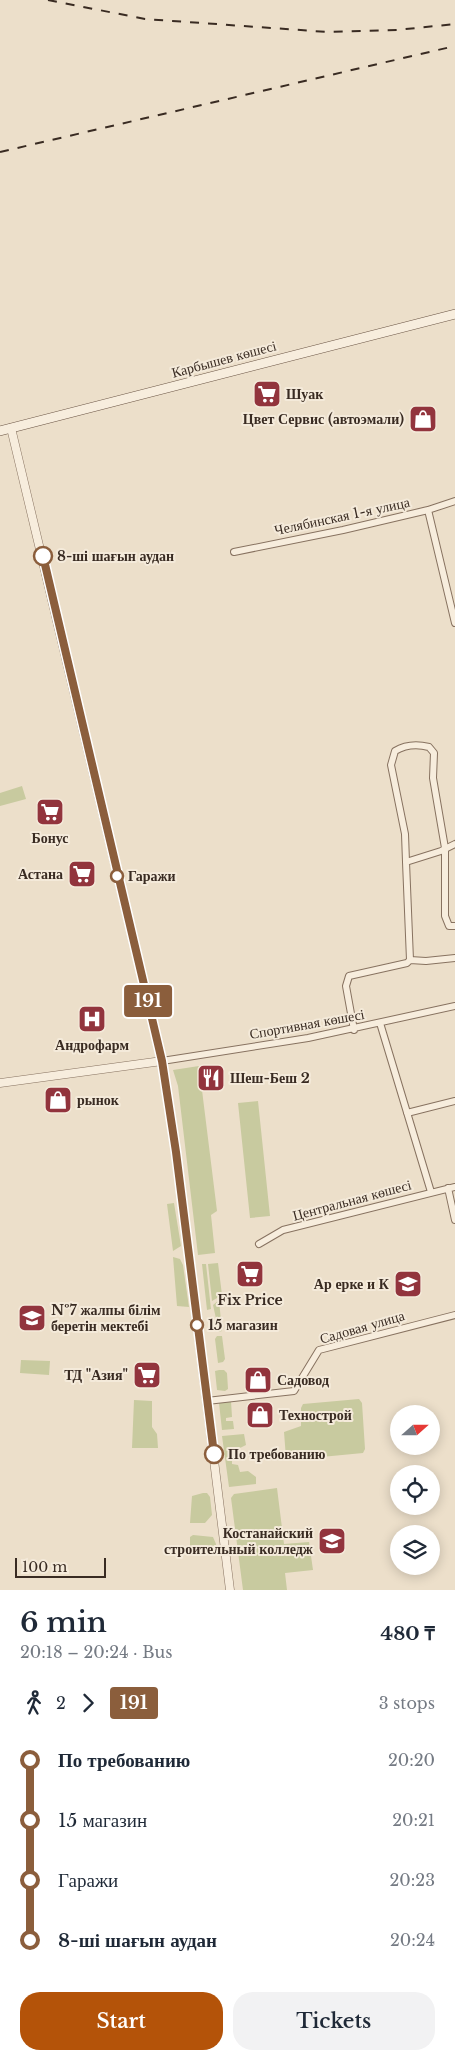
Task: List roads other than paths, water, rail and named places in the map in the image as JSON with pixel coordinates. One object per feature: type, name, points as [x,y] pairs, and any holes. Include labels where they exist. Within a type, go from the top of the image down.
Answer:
[{"type":"main road","name":"Карбышев көшесі","points":[[0,431],[455,314]]},
{"type":"street","points":[[12,428],[162,1061],[176,1152],[230,1590]]},
{"type":"street","name":"Челябинская 1-я улица","points":[[234,552],[428,510],[455,502]]},
{"type":"street","points":[[428,510],[455,623]]},
{"type":"street","points":[[410,960],[406,834],[391,765],[395,751],[402,747],[424,746],[429,747],[434,753],[433,778],[445,848],[445,916],[449,926],[455,926]]},
{"type":"street","points":[[406,862],[441,851],[455,844]]},
{"type":"street","points":[[354,1030],[346,986],[349,976],[407,963],[410,960],[426,961],[455,958]]},
{"type":"street","name":"Спортивная көшесі","points":[[162,1061],[354,1030],[455,1006]]},
{"type":"street","points":[[380,1024],[432,1192]]},
{"type":"street","points":[[0,1082],[162,1061]]},
{"type":"street","points":[[407,1113],[455,1101]]},
{"type":"street","points":[[452,1187],[455,1220]]},
{"type":"street","name":"Центральная көшесі","points":[[259,1244],[283,1230],[452,1187]]},
{"type":"street","name":"Садовая улица","points":[[207,1401],[294,1391],[319,1350],[455,1315]]},
{"type":"railway","points":[[48,0],[145,19],[328,32],[397,30],[455,24]]},
{"type":"railway","points":[[0,152],[455,46]]},
{"type":"place","name":"Шуак","points":[[267,394]]},
{"type":"place","name":"Цвет Сервис (автоэмали)","points":[[423,419]]},
{"type":"place","name":"8-ші шағын аудан","points":[[43,556]]},
{"type":"place","name":"Бонус","points":[[50,812]]},
{"type":"place","name":"Астана","points":[[82,874]]},
{"type":"place","name":"Гаражи","points":[[117,876]]},
{"type":"place","name":"Андрофарм","points":[[92,1019]]},
{"type":"place","name":"Шеш-Беш 2","points":[[211,1078]]},
{"type":"place","name":"рынок","points":[[58,1100]]},
{"type":"place","name":"Fix Price","points":[[250,1274]]},
{"type":"place","name":"Ар ерке и К","points":[[408,1284]]},
{"type":"place","name":"№7 жалпы білім беретін мектебі","points":[[32,1318]]},
{"type":"place","name":"15 магазин","points":[[197,1325]]},
{"type":"place","name":"ТД \"Азия\"","points":[[147,1375]]},
{"type":"place","name":"Садовод","points":[[258,1380]]},
{"type":"place","name":"Технострой","points":[[260,1415]]},
{"type":"place","name":"По требованию","points":[[214,1454]]},
{"type":"place","name":"Костанайский строительный колледж","points":[[332,1541]]}]
